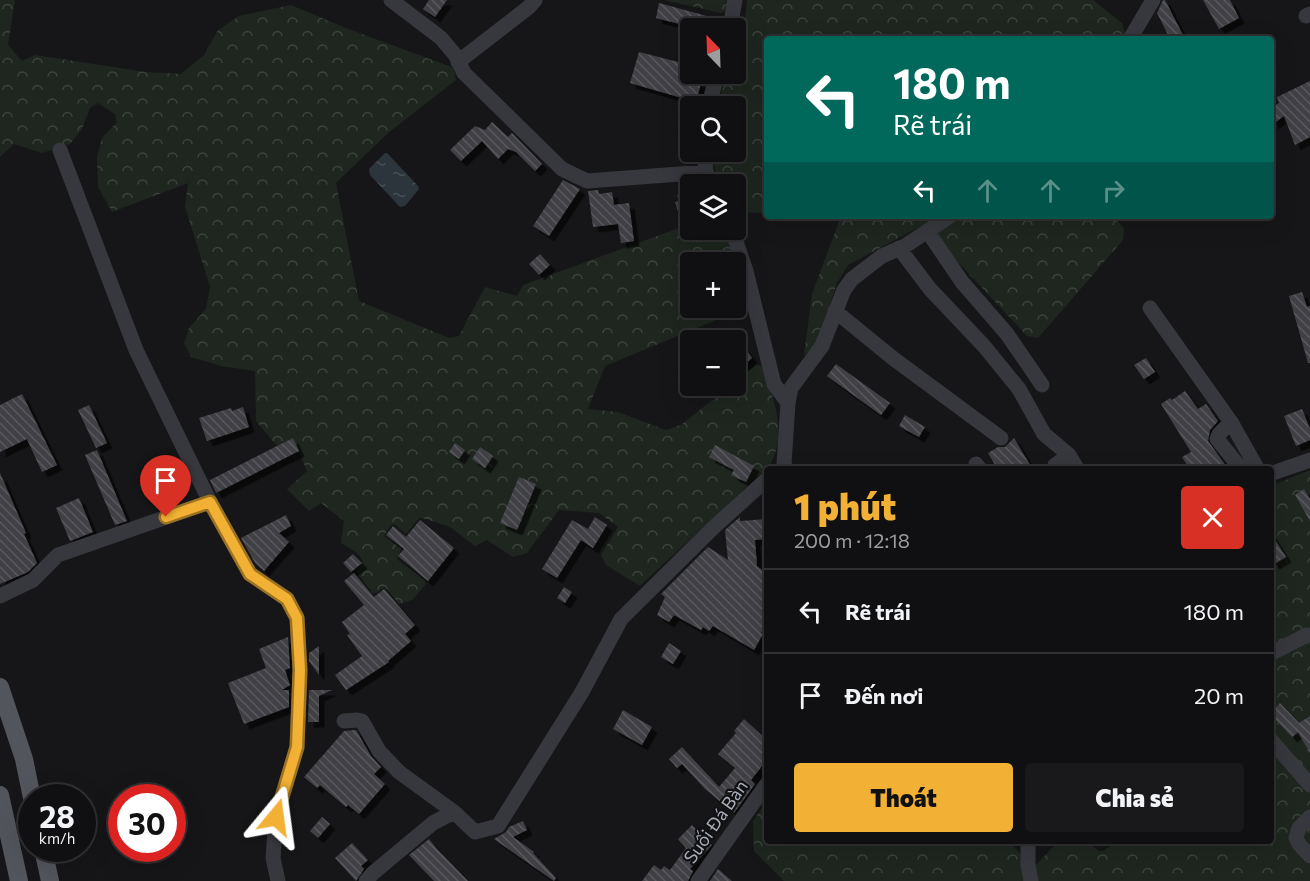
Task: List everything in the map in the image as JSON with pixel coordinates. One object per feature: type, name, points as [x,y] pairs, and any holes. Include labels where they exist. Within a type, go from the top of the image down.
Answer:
[{"type":"main road","points":[[0,687],[24,759],[29,784]]},
{"type":"main road","points":[[0,795],[19,881]]},
{"type":"main road","points":[[46,862],[50,881]]},
{"type":"street","points":[[391,0],[441,38],[456,56],[464,73],[562,169],[587,181],[680,179]]},
{"type":"street","points":[[458,62],[535,0]]},
{"type":"street","points":[[732,18],[735,0]]},
{"type":"street","points":[[1132,36],[1153,0]]},
{"type":"street","points":[[60,150],[136,350],[210,502],[250,574],[287,599],[297,618],[300,670],[297,747],[276,817],[273,858],[278,881]]},
{"type":"street","points":[[783,466],[791,388],[822,346],[844,290],[852,279],[882,256],[904,246],[946,219]]},
{"type":"street","points":[[927,232],[962,282],[1007,334],[1042,386]]},
{"type":"street","points":[[735,240],[746,271],[774,384],[788,403]]},
{"type":"street","points":[[899,248],[930,289],[984,346],[1019,389],[1044,434],[1069,455],[1076,466]]},
{"type":"street","points":[[1150,308],[1231,422],[1256,466]]},
{"type":"street","points":[[835,311],[894,359],[1000,438]]},
{"type":"street","points":[[1231,422],[1217,439],[1239,466]]},
{"type":"street","points":[[1055,466],[1069,455]]},
{"type":"street","points":[[1274,473],[1310,460]]},
{"type":"street","points":[[344,721],[362,722],[380,751],[399,772],[454,812],[475,832],[498,826],[582,692],[621,619],[714,527],[764,482]]},
{"type":"street","points":[[0,596],[33,580],[58,555],[210,502]]},
{"type":"street","points":[[1274,652],[1307,634]]},
{"type":"street","points":[[1274,744],[1310,785]]},
{"type":"street","name":"Suối Đá Bàn","points":[[698,881],[764,788]]},
{"type":"street","points":[[366,881],[433,823],[454,812]]},
{"type":"street","points":[[1310,817],[1299,828],[1296,838],[1310,856]]},
{"type":"street","points":[[1028,844],[1031,881]]},
{"type":"green space","points":[[0,0],[15,0],[8,45],[22,61],[35,55],[146,72],[181,74],[204,55],[218,30],[239,16],[291,5],[454,68],[456,80],[388,133],[336,183],[359,301],[449,338],[459,336],[485,287],[517,296],[523,285],[680,228],[680,240],[727,240],[732,252],[680,252],[680,318],[721,318],[692,330],[680,330],[680,335],[605,366],[588,409],[618,412],[666,430],[681,425],[717,396],[746,396],[746,373],[756,365],[763,366],[777,416],[778,440],[775,453],[770,465],[764,466],[764,471],[640,586],[606,565],[601,555],[618,527],[599,513],[559,510],[527,553],[513,557],[487,540],[475,546],[450,527],[422,518],[419,518],[406,534],[394,524],[391,525],[384,536],[401,549],[397,559],[426,584],[412,600],[399,604],[385,587],[372,593],[356,571],[363,561],[356,552],[341,543],[344,521],[321,503],[309,511],[287,489],[307,471],[293,438],[277,446],[256,421],[255,371],[221,366],[191,357],[184,343],[189,328],[206,309],[210,287],[185,207],[188,183],[112,212],[98,187],[97,158],[102,138],[117,122],[115,114],[98,103],[90,108],[82,129],[70,144],[42,153],[14,144],[0,157]]},
{"type":"green space","points":[[664,0],[730,0],[729,9],[721,13]]},
{"type":"green space","points":[[747,0],[1093,0],[1122,23],[1125,33],[1124,36],[764,36],[764,213],[746,212],[746,174],[716,174],[713,162],[746,162],[746,96],[720,96],[724,84],[746,84]]},
{"type":"green space","points":[[840,219],[1116,219],[1124,228],[1123,240],[1038,338],[1027,336],[956,260],[927,223],[848,265],[837,283],[816,346],[804,355],[812,294]]},
{"type":"green space","points":[[1310,470],[1310,881],[784,881],[754,851],[753,821],[764,805],[764,844],[1012,844],[1033,868],[1056,844],[1090,844],[1099,851],[1104,851],[1113,844],[1274,844],[1274,485]]},
{"type":"water","points":[[385,153],[418,186],[419,189],[405,206],[400,207],[370,175],[369,169]]},
{"type":"building","points":[[429,0],[447,0],[435,17],[423,9]]},
{"type":"building","points":[[1165,0],[1183,36],[1168,36],[1157,13]]},
{"type":"building","points":[[1203,0],[1230,0],[1239,18],[1219,29]]},
{"type":"building","points":[[659,3],[714,18],[680,18],[680,24],[656,18]]},
{"type":"building","points":[[639,52],[680,62],[680,84],[701,84],[698,96],[680,97],[630,83]]},
{"type":"building","points":[[1310,81],[1310,137],[1295,145],[1284,116],[1274,123],[1274,106],[1279,103],[1277,97]]},
{"type":"building","points":[[492,122],[508,137],[512,133],[542,164],[535,171],[516,152],[508,149],[498,159],[482,141],[461,161],[450,150],[475,126],[485,130]]},
{"type":"building","points":[[563,180],[580,189],[549,236],[533,226]]},
{"type":"building","points":[[598,190],[599,194],[612,192],[614,205],[629,203],[634,241],[621,243],[618,224],[593,227],[588,191]]},
{"type":"building","points":[[680,194],[680,217],[675,202],[679,201],[677,195]]},
{"type":"building","points":[[540,254],[550,265],[539,275],[529,264]]},
{"type":"building","points":[[1302,292],[1307,307],[1310,306],[1310,363],[1308,363],[1289,296]]},
{"type":"building","points":[[746,350],[752,358],[746,363]]},
{"type":"building","points":[[1146,358],[1155,372],[1144,379],[1134,365]]},
{"type":"building","points":[[836,364],[890,403],[881,415],[827,376]]},
{"type":"building","points":[[1185,391],[1198,409],[1206,404],[1218,421],[1210,430],[1208,441],[1226,466],[1188,466],[1182,457],[1191,452],[1161,404],[1170,398],[1172,400]]},
{"type":"building","points":[[22,394],[57,465],[42,472],[27,439],[0,452],[0,405]]},
{"type":"building","points":[[89,405],[107,443],[96,448],[78,410]]},
{"type":"building","points":[[243,407],[249,427],[207,441],[199,418],[231,408],[232,411]]},
{"type":"building","points":[[1302,409],[1310,429],[1310,440],[1296,446],[1284,416]]},
{"type":"building","points":[[905,415],[925,427],[919,437],[899,426]]},
{"type":"building","points":[[293,438],[299,451],[216,493],[210,480]]},
{"type":"building","points":[[1014,438],[1031,466],[996,466],[988,453],[998,447],[1005,447]]},
{"type":"building","points":[[455,443],[465,450],[459,459],[449,452]]},
{"type":"building","points":[[715,445],[754,466],[746,482],[731,475],[734,470],[709,457]]},
{"type":"building","points":[[480,447],[493,456],[485,468],[472,459]]},
{"type":"building","points":[[97,450],[127,521],[115,525],[85,455]]},
{"type":"building","points":[[0,473],[37,563],[28,572],[0,584]]},
{"type":"building","points":[[519,477],[536,484],[517,530],[500,523]]},
{"type":"building","points":[[1304,489],[1310,499],[1310,521],[1295,495]]},
{"type":"building","points":[[79,498],[93,532],[70,541],[56,508]]},
{"type":"building","points":[[286,515],[291,526],[279,533],[289,542],[264,571],[255,563],[241,538]]},
{"type":"building","points":[[595,517],[607,525],[593,548],[581,540],[557,578],[542,569],[572,520],[588,529]]},
{"type":"building","points":[[740,517],[740,521],[764,519],[764,539],[755,540],[757,566],[764,571],[764,628],[754,650],[713,626],[709,631],[703,627],[701,630],[674,615],[669,622],[657,615],[665,597],[661,594],[708,547],[728,560],[725,530]]},
{"type":"building","points":[[420,520],[454,548],[428,581],[398,556],[404,549],[386,535],[393,526],[406,537]]},
{"type":"building","points":[[1274,538],[1286,557],[1274,564]]},
{"type":"building","points":[[353,554],[362,563],[351,572],[343,563]]},
{"type":"building","points":[[354,573],[374,597],[384,589],[415,625],[405,634],[411,641],[389,662],[346,690],[335,675],[362,656],[347,635],[350,634],[342,622],[364,605],[344,581]]},
{"type":"building","points":[[564,587],[572,592],[565,603],[557,598]]},
{"type":"building","points":[[288,637],[290,668],[285,670],[290,685],[282,690],[289,690],[289,707],[244,724],[228,683],[266,668],[259,649]]},
{"type":"building","points":[[669,643],[681,651],[673,664],[661,657]]},
{"type":"building","points":[[319,646],[319,675],[309,661],[309,653]]},
{"type":"building","points":[[309,690],[332,690],[319,696],[319,722],[308,722]]},
{"type":"building","points":[[1280,703],[1299,723],[1310,716],[1310,753],[1298,732],[1292,737],[1274,718],[1274,710]]},
{"type":"building","points":[[623,710],[652,727],[642,745],[613,729]]},
{"type":"building","points":[[744,719],[764,737],[764,764],[751,780],[755,784],[734,813],[705,789],[682,764],[677,768],[669,759],[682,747],[719,787],[735,768],[718,754],[736,733],[734,731]]},
{"type":"building","points":[[356,730],[371,756],[381,767],[374,774],[385,784],[359,814],[348,805],[346,807],[320,785],[317,788],[304,777],[344,731]]},
{"type":"building","points":[[322,817],[330,824],[318,838],[310,831]]},
{"type":"building","points":[[523,821],[527,830],[513,837],[534,852],[556,878],[554,881],[494,839],[506,832],[509,827]]},
{"type":"building","points":[[692,825],[712,845],[690,869],[693,871],[688,881],[642,881],[654,865],[661,870],[664,866],[670,870],[686,848],[678,839]]},
{"type":"building","points":[[429,839],[468,881],[434,881],[409,855]]},
{"type":"building","points":[[352,843],[368,860],[361,866],[364,869],[356,881],[335,858]]},
{"type":"building","points":[[718,869],[732,881],[710,881]]},
{"type":"route","points":[[166,517],[210,502],[250,574],[287,599],[297,618],[300,670],[297,747],[276,817]]}]
